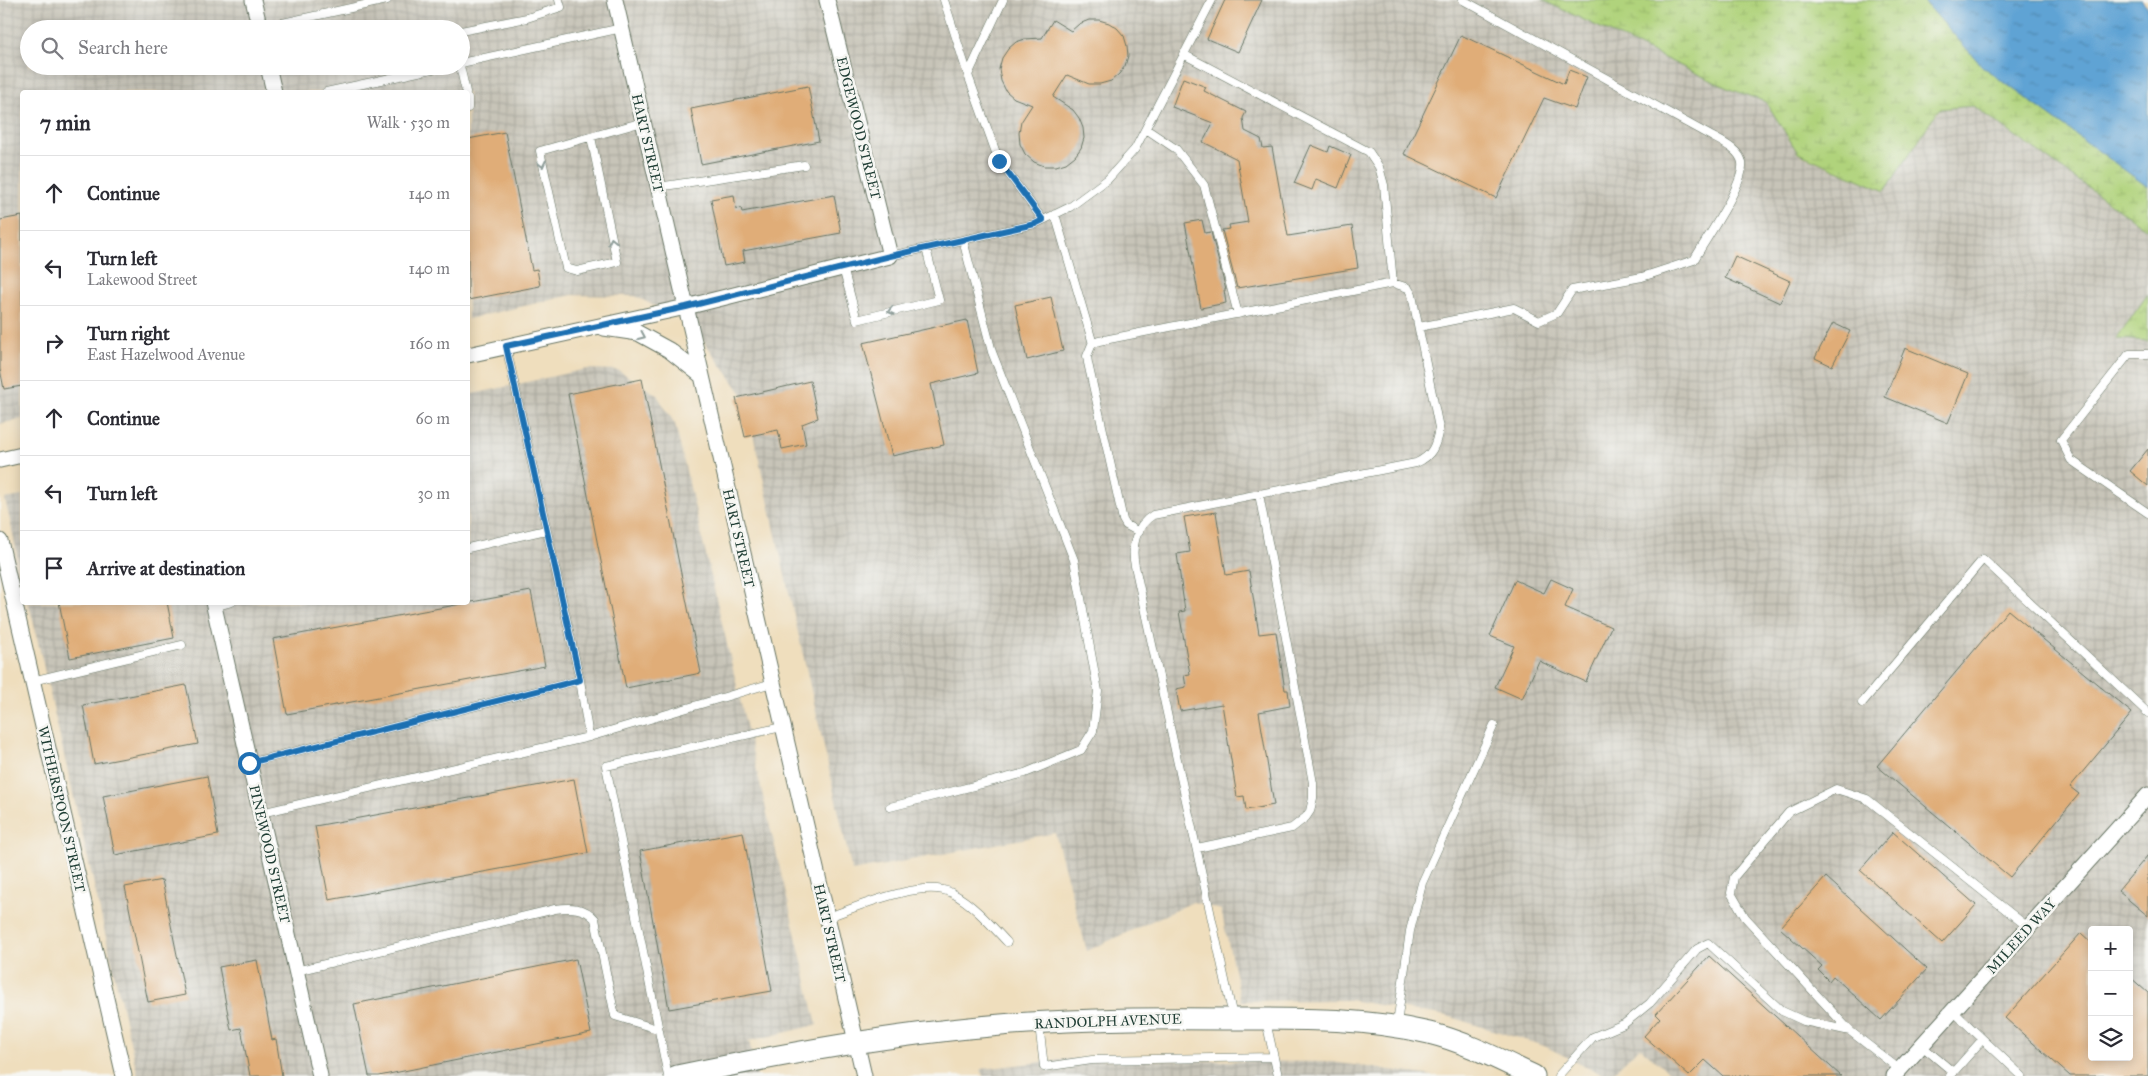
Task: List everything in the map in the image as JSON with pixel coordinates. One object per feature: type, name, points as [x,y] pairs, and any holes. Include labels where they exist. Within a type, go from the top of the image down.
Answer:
[{"type":"main road","name":"RANDOLPH AVENUE","points":[[677,1076],[855,1042],[1039,1022],[1106,1019],[1265,1019],[1350,1021],[1396,1026],[1431,1034],[1464,1045],[1534,1076]]},
{"type":"street","points":[[254,0],[258,20]]},
{"type":"street","name":"HART STREET","points":[[615,0],[864,1076]]},
{"type":"street","name":"EDGEWOOD STREET","points":[[827,0],[890,256]]},
{"type":"street","points":[[270,75],[274,90]]},
{"type":"street","points":[[470,355],[686,307],[890,256]]},
{"type":"street","points":[[595,326],[638,333],[669,350],[702,376]]},
{"type":"street","points":[[0,460],[20,455]]},
{"type":"street","name":"WITHERSPOON STREET","points":[[0,541],[18,593],[32,681],[124,1076]]},
{"type":"street","name":"PINEWOOD STREET","points":[[213,605],[320,1076]]},
{"type":"street","name":"MILEED WAY","points":[[1897,1073],[2148,795]]},
{"type":"lane","points":[[313,20],[387,0]]},
{"type":"lane","points":[[470,29],[536,15],[561,7],[559,0]]},
{"type":"lane","points":[[944,0],[968,75],[999,161],[1043,220]]},
{"type":"lane","points":[[968,75],[1003,0]]},
{"type":"lane","points":[[890,256],[1035,224],[1070,207],[1108,179],[1136,149],[1212,0]]},
{"type":"lane","points":[[1419,327],[1514,308],[1539,322],[1557,313],[1572,290],[1642,276],[1694,260],[1738,186],[1742,163],[1736,151],[1712,136],[1463,0]]},
{"type":"lane","points":[[470,63],[622,28]]},
{"type":"lane","points":[[1183,54],[1369,152],[1379,167],[1384,185],[1393,283]]},
{"type":"lane","points":[[347,90],[409,75]]},
{"type":"lane","points":[[462,75],[466,90]]},
{"type":"lane","points":[[591,137],[617,262],[577,270],[566,268],[540,151],[643,122]]},
{"type":"lane","points":[[1146,129],[1176,149],[1204,185],[1238,314]]},
{"type":"lane","points":[[658,187],[804,166]]},
{"type":"lane","points":[[1054,214],[1093,344]]},
{"type":"lane","points":[[890,807],[1026,773],[1081,750],[1093,731],[1098,691],[1074,560],[992,352],[963,240]]},
{"type":"lane","points":[[843,268],[857,320],[939,300],[926,248]]},
{"type":"lane","points":[[1138,532],[1126,525],[1123,520],[1087,356],[1093,344],[1099,340],[1393,283],[1408,288],[1412,294],[1439,428],[1432,452],[1416,463],[1153,515],[1146,519],[1138,532],[1133,547],[1134,560],[1234,1019]]},
{"type":"lane","points":[[506,346],[580,680],[589,737]]},
{"type":"lane","points":[[2148,354],[2128,354],[2061,440],[2071,460],[2148,512]]},
{"type":"lane","points":[[1197,848],[1292,828],[1306,818],[1312,805],[1313,783],[1259,494]]},
{"type":"lane","points":[[470,548],[546,530]]},
{"type":"lane","points":[[1862,703],[1983,559],[2148,713]]},
{"type":"lane","points":[[32,681],[182,645]]},
{"type":"lane","points":[[249,763],[580,680]]},
{"type":"lane","points":[[261,813],[589,737],[772,683]]},
{"type":"lane","points":[[1396,1026],[1410,931],[1422,883],[1494,725]]},
{"type":"lane","points":[[668,1076],[657,1029],[606,766],[782,727]]},
{"type":"lane","points":[[1897,1073],[1850,1031],[1746,916],[1731,893],[1734,877],[1789,812],[1836,789],[1867,799],[2029,928]]},
{"type":"lane","points":[[826,918],[912,890],[936,890],[952,893],[975,910],[1007,942]]},
{"type":"lane","points":[[296,971],[555,910],[576,908],[589,912],[595,919],[615,1016],[657,1029]]},
{"type":"lane","points":[[1558,1076],[1593,1037],[1624,1024],[1650,1003],[1697,950],[1708,943],[1782,1011],[1804,1021],[1850,1031]]},
{"type":"lane","points":[[1954,1012],[2022,1076]]},
{"type":"lane","points":[[1265,1019],[1278,1076]]},
{"type":"lane","points":[[1039,1022],[1044,1067],[1092,1060],[1274,1057]]},
{"type":"lane","points":[[1922,1046],[1952,1074],[1982,1040]]},
{"type":"shaded area","points":[[0,0],[1542,0],[1727,88],[1766,102],[1798,154],[1884,191],[1940,109],[1973,106],[2148,230],[2148,294],[2116,338],[2148,341],[2148,1076],[1673,1076],[1640,1047],[1609,1076],[1606,1076],[1544,1046],[1447,1016],[1349,1000],[1241,1001],[1221,910],[1193,902],[1087,951],[1055,833],[852,871],[745,398],[692,325],[635,296],[572,295],[470,319],[470,90],[20,90],[20,419],[0,424]]},
{"type":"shaded area","points":[[586,369],[618,370],[657,395],[675,424],[817,1025],[749,1041],[757,1076],[138,1076],[29,605],[470,605],[470,395]]},
{"type":"shaded area","points":[[20,496],[20,565],[5,499]]},
{"type":"shaded area","points":[[1069,1059],[1332,1062],[1433,1076],[983,1076],[981,1069]]},
{"type":"green space","points":[[1542,0],[1923,0],[1983,67],[2148,187],[2148,230],[1973,106],[1939,109],[1885,191],[1798,153],[1766,102],[1727,88]]},
{"type":"green space","points":[[2148,294],[2148,341],[2116,339]]},
{"type":"water","points":[[1923,0],[2142,0],[2148,7],[2148,187],[1983,67]]},
{"type":"building","points":[[1225,0],[1262,0],[1238,52],[1207,39]]},
{"type":"building","points":[[1053,20],[1071,31],[1079,24],[1089,20],[1109,23],[1124,36],[1128,56],[1125,66],[1111,81],[1089,84],[1067,75],[1053,97],[1073,110],[1083,128],[1084,138],[1081,148],[1066,163],[1056,166],[1044,166],[1034,162],[1025,154],[1020,144],[1021,122],[1032,105],[1014,98],[1006,91],[1001,81],[999,69],[1002,58],[1008,49],[1016,42],[1025,39],[1042,38]]},
{"type":"building","points":[[1461,35],[1564,84],[1569,70],[1587,77],[1575,109],[1544,98],[1496,198],[1404,154]]},
{"type":"building","points":[[1183,78],[1206,87],[1204,91],[1246,112],[1243,118],[1245,131],[1261,139],[1263,148],[1272,147],[1288,236],[1352,226],[1358,268],[1237,288],[1222,230],[1230,229],[1229,225],[1248,222],[1237,159],[1203,142],[1213,123],[1172,107]]},
{"type":"building","points":[[808,86],[819,141],[701,164],[691,109]]},
{"type":"building","points":[[505,132],[532,270],[537,269],[540,286],[470,300],[470,139]]},
{"type":"building","points":[[1311,145],[1328,152],[1330,146],[1351,155],[1338,188],[1316,179],[1312,190],[1294,183]]},
{"type":"building","points":[[734,195],[736,209],[741,208],[742,212],[834,195],[841,233],[743,251],[745,262],[724,266],[711,199]]},
{"type":"building","points":[[20,216],[20,386],[4,389],[0,369],[0,220]]},
{"type":"building","points":[[1202,220],[1205,233],[1211,232],[1226,290],[1224,290],[1226,303],[1201,308],[1185,223]]},
{"type":"building","points":[[1735,256],[1790,281],[1780,303],[1725,278]]},
{"type":"building","points":[[1051,297],[1063,351],[1027,360],[1015,305]]},
{"type":"building","points":[[967,320],[978,373],[931,384],[944,445],[892,456],[863,343]]},
{"type":"building","points":[[1833,323],[1850,331],[1832,366],[1815,358]]},
{"type":"building","points":[[1905,348],[1968,374],[1948,423],[1885,397]]},
{"type":"building","points":[[642,379],[701,673],[626,688],[568,394]]},
{"type":"building","points":[[810,381],[818,418],[802,424],[806,444],[782,449],[778,430],[745,437],[736,398]]},
{"type":"building","points":[[2148,449],[2148,486],[2130,471]]},
{"type":"building","points":[[1216,512],[1226,575],[1249,571],[1259,634],[1276,632],[1285,690],[1288,690],[1290,706],[1259,712],[1274,805],[1246,810],[1244,796],[1237,797],[1222,704],[1180,711],[1176,689],[1186,687],[1184,675],[1190,674],[1179,612],[1185,611],[1177,554],[1190,552],[1184,517]]},
{"type":"building","points":[[1551,579],[1573,589],[1565,607],[1611,627],[1586,682],[1539,661],[1522,699],[1495,687],[1514,646],[1490,636],[1515,580],[1544,593]]},
{"type":"building","points":[[531,591],[545,666],[287,714],[273,639],[456,605],[470,605],[470,602]]},
{"type":"building","points":[[60,605],[168,605],[174,638],[70,658]]},
{"type":"building","points":[[2008,610],[2132,713],[2070,787],[2079,794],[2010,877],[1877,766]]},
{"type":"building","points":[[186,685],[198,744],[94,764],[83,705]]},
{"type":"building","points":[[207,776],[218,835],[115,855],[103,796]]},
{"type":"building","points":[[574,779],[588,853],[329,900],[315,826]]},
{"type":"building","points":[[743,832],[772,991],[669,1009],[640,851]]},
{"type":"building","points":[[1893,832],[1976,905],[1942,943],[1860,870]]},
{"type":"building","points":[[2148,855],[2148,916],[2118,891]]},
{"type":"building","points":[[1826,877],[1927,969],[1881,1020],[1833,976],[1829,981],[1818,970],[1822,966],[1780,928]]},
{"type":"building","points":[[162,880],[185,995],[148,1002],[125,887]]},
{"type":"building","points":[[2081,933],[2088,939],[2088,1061],[2133,1061],[2133,980],[2148,993],[2148,1076],[2070,1076],[2005,1018]]},
{"type":"building","points":[[1709,956],[1841,1076],[1723,1076],[1705,1060],[1689,1076],[1644,1036],[1660,1018],[1656,1014]]},
{"type":"building","points":[[576,959],[591,1033],[379,1076],[369,1076],[354,1004]]},
{"type":"building","points":[[257,960],[272,1040],[276,1039],[282,1076],[250,1076],[241,1028],[231,1030],[219,967]]},
{"type":"route","points":[[249,763],[580,680],[506,346],[686,307],[890,256],[1035,224],[1043,220],[999,161]]}]
